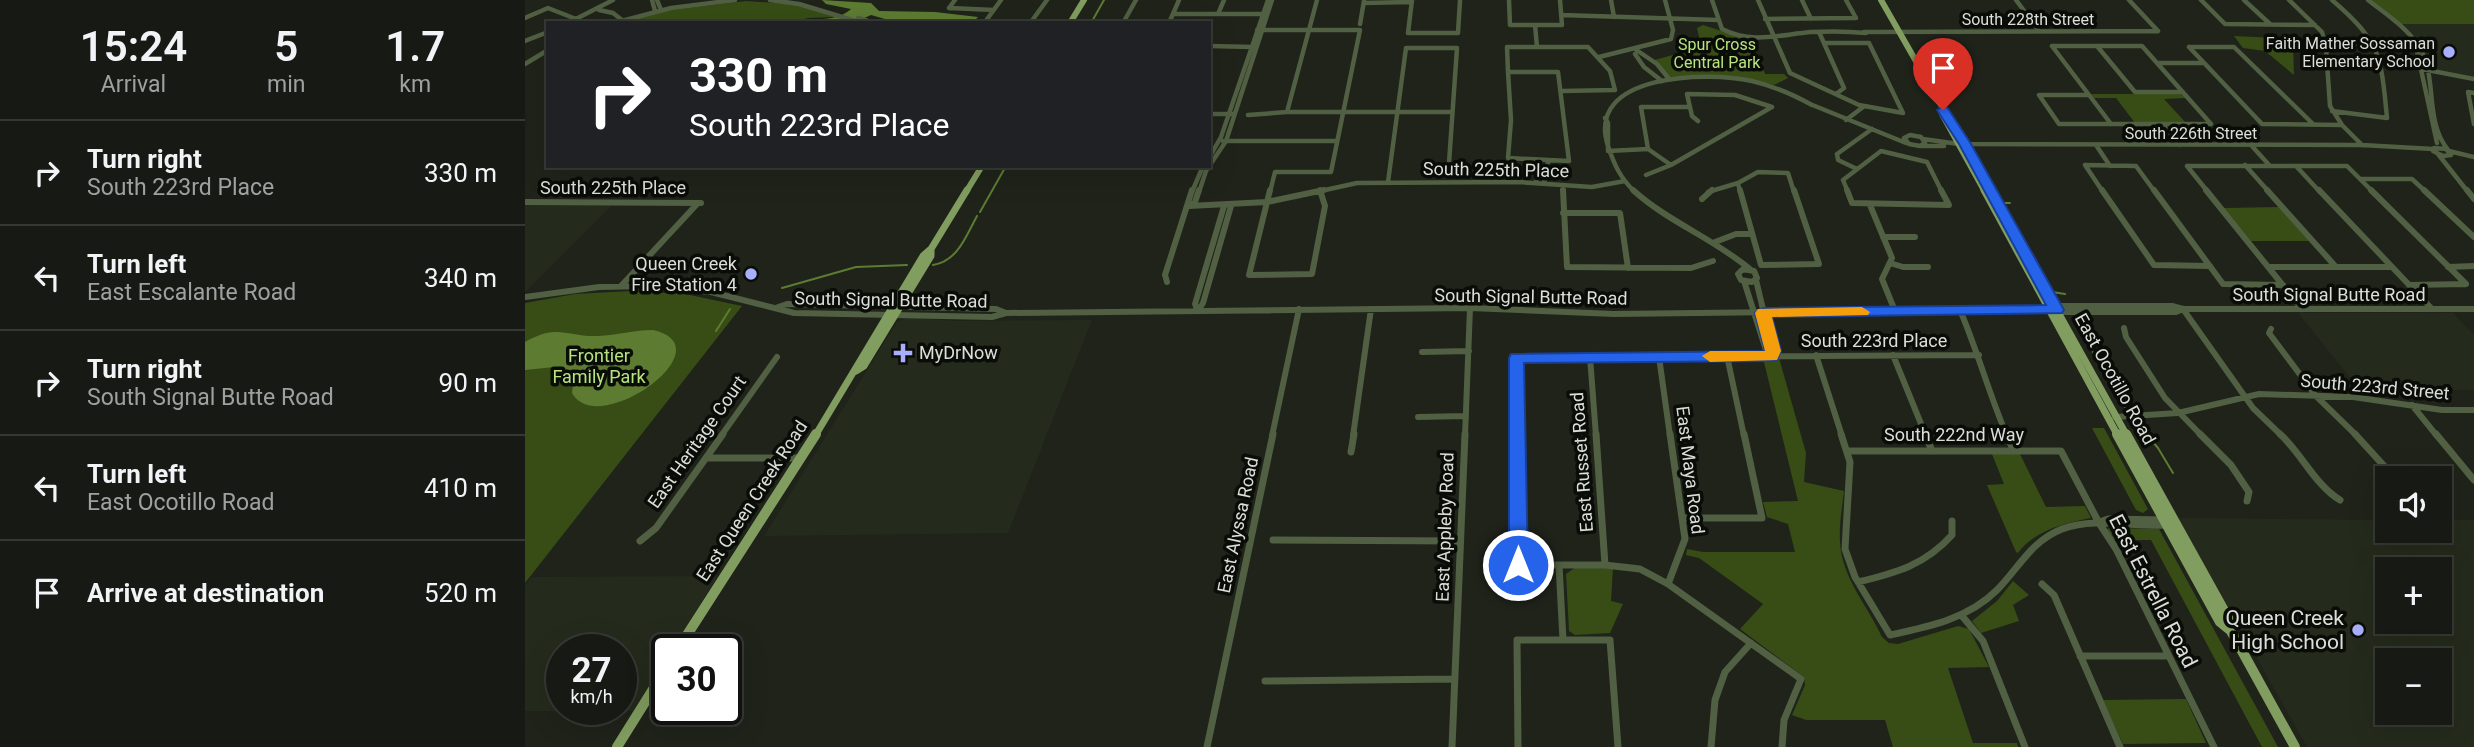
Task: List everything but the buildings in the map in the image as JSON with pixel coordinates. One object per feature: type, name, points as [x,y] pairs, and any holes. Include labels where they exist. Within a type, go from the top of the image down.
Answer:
[{"type":"main road","points":[[1071,21],[1084,0]]},
{"type":"main road","name":"East Ocotillo Road","points":[[1881,0],[2168,522],[2232,625],[2231,631],[2295,747]]},
{"type":"main road","name":"East Queen Creek Road","points":[[688,634],[856,371],[864,366],[923,256],[931,249],[981,168]]},
{"type":"main road","points":[[617,747],[651,693]]},
{"type":"street","points":[[572,21],[613,0]]},
{"type":"street","points":[[652,0],[658,10]]},
{"type":"street","points":[[657,0],[658,10]]},
{"type":"street","points":[[616,21],[708,0]]},
{"type":"street","points":[[658,10],[735,0]]},
{"type":"street","points":[[770,0],[794,1],[861,21]]},
{"type":"street","points":[[955,0],[949,8],[994,10]]},
{"type":"street","points":[[986,21],[1001,0]]},
{"type":"street","points":[[1032,21],[1047,0]]},
{"type":"street","points":[[1124,21],[1136,0]]},
{"type":"street","points":[[1170,21],[1179,0]]},
{"type":"street","points":[[1218,14],[1224,0]]},
{"type":"street","points":[[1211,162],[1223,141],[1270,0]]},
{"type":"street","points":[[1287,112],[1317,0]]},
{"type":"street","points":[[1321,192],[1325,206],[1312,274],[1249,275],[1275,173],[1331,172],[1364,1],[1412,1],[1408,33],[1458,33],[1460,0]]},
{"type":"street","points":[[1509,0],[1510,25],[1562,25],[1560,0]]},
{"type":"street","points":[[1611,0],[1614,17]]},
{"type":"street","points":[[1599,57],[1671,39],[1674,35],[1665,0]]},
{"type":"street","points":[[1561,15],[1719,20],[1712,0]]},
{"type":"street","points":[[1758,0],[1790,74],[1863,107],[1887,113],[1903,113],[1869,43],[1824,43]]},
{"type":"street","points":[[1802,0],[1811,19]]},
{"type":"street","points":[[1765,19],[1856,19],[1846,0]]},
{"type":"street","points":[[2016,0],[2039,32]]},
{"type":"street","name":"South 228th Street","points":[[1719,20],[1722,29],[1755,37],[1819,32],[1881,34],[2158,31],[2129,0]]},
{"type":"street","points":[[2201,0],[2225,23],[2316,25]]},
{"type":"street","points":[[2244,0],[2270,24]]},
{"type":"street","points":[[2289,0],[2316,25],[2325,39],[2328,100],[2342,125],[2362,145]]},
{"type":"street","points":[[2332,0],[2364,26],[2378,47],[2387,118],[2332,111]]},
{"type":"street","points":[[2366,0],[2410,41],[2418,54],[2424,69],[2436,151],[2474,196]]},
{"type":"street","points":[[2366,0],[2401,27],[2421,51],[2438,137],[2449,153],[2449,161],[2474,196]]},
{"type":"street","points":[[525,18],[548,8],[576,19]]},
{"type":"street","points":[[598,9],[613,13],[621,20]]},
{"type":"street","points":[[2381,13],[2401,27]]},
{"type":"street","points":[[1173,14],[1265,14]]},
{"type":"street","points":[[1835,19],[1842,32]]},
{"type":"street","points":[[1535,25],[1537,47]]},
{"type":"street","points":[[1260,30],[1360,27]]},
{"type":"street","points":[[1819,32],[1844,88],[1836,94]]},
{"type":"street","points":[[525,41],[546,33]]},
{"type":"street","points":[[2325,39],[2378,47]]},
{"type":"street","points":[[1211,46],[1254,47]]},
{"type":"street","points":[[2089,95],[2039,95],[2059,124],[2111,124],[2211,124],[2142,46],[2052,46],[2111,124]]},
{"type":"street","points":[[2097,46],[2135,92],[2183,92]]},
{"type":"street","points":[[1507,72],[1558,72],[1569,161],[1508,158],[1511,120],[1507,72],[1507,47],[1588,47],[1610,71],[1615,90],[1562,91]]},
{"type":"street","points":[[2312,124],[2234,47],[2189,47],[2262,124],[2342,125]]},
{"type":"street","points":[[1388,183],[1406,48],[1457,48],[1449,163],[1445,171]]},
{"type":"street","points":[[525,62],[546,50]]},
{"type":"street","points":[[1633,50],[1652,62],[1666,80]]},
{"type":"street","points":[[1633,50],[1644,65],[1666,80]]},
{"type":"street","points":[[2381,61],[2474,79]]},
{"type":"street","points":[[1644,65],[1652,62]]},
{"type":"street","points":[[2157,63],[2204,63]]},
{"type":"street","points":[[1649,69],[1657,67]]},
{"type":"street","points":[[1771,356],[1766,350],[1759,313],[1757,274],[1715,242],[1655,207],[1625,181],[1605,147],[1605,118],[1611,103],[1617,97],[1666,80],[1700,76],[1730,77],[1760,83],[1906,143],[1923,142]]},
{"type":"street","points":[[1727,94],[1730,77]]},
{"type":"street","points":[[2471,92],[2474,124]]},
{"type":"street","points":[[1646,175],[1671,165],[1772,107],[1745,97],[1727,94],[1687,94],[1692,116],[1698,121]]},
{"type":"street","points":[[1649,149],[1641,107],[1690,107]]},
{"type":"street","points":[[1846,120],[1863,107]]},
{"type":"street","points":[[1248,115],[1343,111],[1452,112]]},
{"type":"street","points":[[1211,114],[1232,114]]},
{"type":"street","points":[[2162,124],[2180,145]]},
{"type":"street","points":[[1859,168],[1838,160],[1837,154],[1846,146],[1866,138],[1872,129]]},
{"type":"street","points":[[1886,134],[1907,136],[1923,142]]},
{"type":"street","points":[[1906,143],[1904,138],[1907,136]]},
{"type":"street","points":[[1223,141],[1337,141]]},
{"type":"street","points":[[1211,156],[1223,141]]},
{"type":"street","name":"South 226th Street","points":[[1923,142],[2362,145],[2449,153]]},
{"type":"street","points":[[2096,145],[2110,166]]},
{"type":"street","points":[[2251,145],[2270,166]]},
{"type":"street","points":[[1608,151],[1649,149],[1671,165]]},
{"type":"street","points":[[1881,151],[1925,161],[1949,205],[1853,204],[1843,181],[1859,168],[1881,151]]},
{"type":"street","points":[[2449,153],[2474,157]]},
{"type":"street","points":[[1536,183],[1541,160]]},
{"type":"street","points":[[1544,183],[1548,161]]},
{"type":"street","points":[[2210,265],[2154,265],[2085,166],[2136,166],[2210,265],[2223,284],[2283,285]]},
{"type":"street","points":[[2302,309],[2187,166],[2347,166],[2466,284],[2409,285]]},
{"type":"street","points":[[2245,166],[2336,267]]},
{"type":"street","points":[[2295,166],[2432,310]]},
{"type":"street","points":[[1167,282],[1165,275],[1195,181],[1202,168]]},
{"type":"street","points":[[1188,208],[1195,202],[1208,168]]},
{"type":"street","points":[[1538,172],[1546,172]]},
{"type":"street","points":[[1702,199],[1708,191],[1738,183],[1758,172],[1788,173],[1819,264],[1761,265],[1738,183]]},
{"type":"street","points":[[2361,179],[2412,179],[2474,237]]},
{"type":"street","name":"South 225th Place","points":[[1188,208],[1267,204],[1367,183],[1544,183],[1592,187],[1625,181]]},
{"type":"street","points":[[1563,185],[1567,267],[1691,268],[1713,261]]},
{"type":"street","name":"South 225th Place","points":[[525,202],[699,203],[621,286]]},
{"type":"street","points":[[1870,205],[1892,258],[1882,279],[1895,312]]},
{"type":"street","points":[[1198,311],[1203,303],[1227,208]]},
{"type":"street","points":[[1563,214],[1620,214],[1628,268]]},
{"type":"street","points":[[1715,242],[1736,234],[1752,234]]},
{"type":"street","points":[[1883,237],[1915,237]]},
{"type":"street","points":[[1734,258],[1738,276],[1744,281],[1759,313]]},
{"type":"street","points":[[1890,263],[1903,267],[1928,267]]},
{"type":"street","points":[[2448,267],[2474,266]]},
{"type":"street","points":[[2269,267],[2392,267]]},
{"type":"street","points":[[1739,271],[1751,270]]},
{"type":"street","points":[[1744,281],[1756,280]]},
{"type":"street","name":"South Signal Butte Road","points":[[525,297],[621,286],[697,290],[778,307],[787,304],[996,309],[1006,313]]},
{"type":"street","name":"South Signal Butte Road","points":[[778,307],[781,311],[794,313],[992,317],[1006,313],[1471,308],[1603,313],[2474,309]]},
{"type":"street","name":"East Appleby Road","points":[[1453,747],[1471,308]]},
{"type":"street","points":[[1351,452],[1371,309]]},
{"type":"street","points":[[2183,309],[2253,408],[2294,447],[2331,495],[2340,500]]},
{"type":"street","name":"East Alyssa Road","points":[[1207,747],[1299,310]]},
{"type":"street","points":[[1961,310],[1979,355],[1988,391],[2014,450]]},
{"type":"street","points":[[2124,328],[2126,337],[2155,386],[2178,413],[2231,465],[2249,492],[2247,501]]},
{"type":"street","points":[[2271,329],[2269,333],[2316,396],[2386,466]]},
{"type":"street","points":[[1422,352],[1469,351]]},
{"type":"street","points":[[1816,355],[1850,462],[1844,535],[1849,564],[1890,635],[1948,622],[1962,616],[1997,590],[2027,551],[2044,537],[2064,528],[2099,523],[2112,526],[2168,522]]},
{"type":"street","points":[[1893,355],[1932,451]]},
{"type":"street","name":"South 223rd Place","points":[[1559,565],[1518,565],[1517,358],[1979,355]]},
{"type":"street","points":[[1682,518],[1762,518],[1727,356]]},
{"type":"street","name":"East Heritage Court","points":[[640,541],[656,528],[777,357]]},
{"type":"street","name":"East Russet Road","points":[[1590,357],[1605,565]]},
{"type":"street","name":"East Maya Road","points":[[1659,357],[1685,539],[1668,584]]},
{"type":"street","name":"South 223rd Street","points":[[2112,417],[2178,413],[2244,396],[2361,398],[2442,410],[2474,410]]},
{"type":"street","points":[[2412,405],[2474,480]]},
{"type":"street","points":[[1418,416],[1466,416]]},
{"type":"street","name":"South 222nd Way","points":[[1847,451],[2061,450]]},
{"type":"street","name":"East Estrella Road","points":[[2061,450],[2099,523],[2116,549],[2214,747]]},
{"type":"street","points":[[706,458],[800,458]]},
{"type":"street","points":[[1858,582],[1908,570],[1923,563],[1937,553],[1952,535],[1952,521]]},
{"type":"street","points":[[1273,540],[1460,541]]},
{"type":"street","points":[[1563,640],[1559,565],[1605,565],[1640,569],[1668,584],[1801,679],[1790,702],[1780,735],[1782,747]]},
{"type":"street","points":[[2042,584],[2054,595],[2120,747]]},
{"type":"street","points":[[1962,616],[1988,651],[2025,747]]},
{"type":"street","points":[[1518,747],[1517,640],[1609,640],[1618,747]]},
{"type":"street","points":[[1711,747],[1715,700],[1725,672],[1751,643]]},
{"type":"street","points":[[2080,656],[2167,656]]},
{"type":"street","points":[[1265,681],[1455,679]]},
{"type":"shaded area","points":[[822,0],[871,3],[879,11],[935,12],[978,17],[974,21],[892,21],[871,15],[858,21],[799,21],[838,17],[851,9],[826,4]]},
{"type":"shaded area","name":"Faith Mather Sossaman Elementary School","points":[[2401,24],[2474,24],[2474,78],[2429,68]]},
{"type":"shaded area","points":[[525,204],[613,204],[525,292]]},
{"type":"shaded area","points":[[2298,313],[2453,313],[2474,335],[2474,390],[2360,390]]},
{"type":"shaded area","points":[[909,317],[955,321],[1092,320],[1008,533],[764,536],[897,322]]},
{"type":"shaded area","points":[[653,330],[672,340],[676,354],[667,370],[650,386],[629,398],[606,405],[586,404],[572,393],[574,377],[569,370],[554,367],[525,370],[525,342],[536,336],[562,332],[598,336]]},
{"type":"shaded area","name":"Queen Creek High School","points":[[2178,518],[2375,520],[2375,543],[2452,543],[2452,520],[2474,520],[2474,747],[2307,747]]},
{"type":"shaded area","points":[[718,576],[681,634],[651,634],[651,683],[637,705],[637,634],[546,634],[546,711],[525,711],[525,585],[532,577]]},
{"type":"green space","points":[[2370,0],[2474,0],[2474,24],[2401,24]]},
{"type":"green space","points":[[746,1],[794,4],[836,17],[798,21],[625,21],[655,12]]},
{"type":"green space","name":"Spur Cross Central Park","points":[[1703,25],[1753,41],[1765,74],[1784,74],[1788,78],[1774,85],[1723,76],[1671,78],[1651,61],[1687,51],[1696,44],[1699,37],[1697,28]]},
{"type":"green space","points":[[2234,36],[2300,39],[2302,43],[2293,45],[2294,75],[2265,51],[2243,48]]},
{"type":"green space","points":[[2091,94],[2181,94],[2186,98],[2164,99],[2186,123],[2135,123],[2116,98],[2094,98]]},
{"type":"green space","points":[[2279,207],[2309,241],[2251,241],[2224,208]]},
{"type":"green space","name":"Frontier Family Park","points":[[631,291],[685,294],[742,306],[525,583],[525,303],[575,294]]},
{"type":"green space","points":[[1763,358],[1779,358],[1806,453],[1804,482],[1844,491],[1840,541],[1845,567],[1882,637],[1889,643],[1898,644],[1958,626],[1969,629],[1989,667],[1948,668],[1973,743],[2017,743],[2018,747],[1893,747],[1885,720],[1806,720],[1792,715],[1805,685],[1804,677],[1740,629],[1763,604],[1699,558],[1686,555],[1687,549],[1703,552],[1795,552],[1788,524],[1767,517],[1763,502],[1798,501]]},
{"type":"green space","points":[[2092,428],[2104,428],[2148,509],[2143,513],[2136,510]]},
{"type":"green space","points":[[1992,454],[2020,454],[2046,507],[2085,506],[2091,518],[2042,533],[2016,552],[1987,485],[2004,484]]},
{"type":"green space","points":[[2159,529],[2278,747],[2262,747],[2151,540],[2113,540],[2107,530]]},
{"type":"green space","points":[[1576,567],[1613,568],[1611,601],[1623,604],[1610,633],[1575,635],[1569,631],[1566,574]]},
{"type":"green space","points":[[2013,581],[2029,595],[2013,605],[2019,621],[1981,633],[1972,621],[1997,601]]},
{"type":"green space","points":[[2186,699],[2206,743],[2123,744],[2103,700]]},
{"type":"waterway","points":[[1092,21],[1104,0]]},
{"type":"waterway","points":[[980,212],[1005,168]]},
{"type":"waterway","points":[[2004,203],[2010,203]]},
{"type":"waterway","points":[[933,265],[942,263],[955,253],[977,216]]},
{"type":"waterway","points":[[782,288],[856,267],[907,265]]},
{"type":"waterway","points":[[2052,292],[2065,294]]},
{"type":"waterway","points":[[880,295],[890,295]]},
{"type":"waterway","points":[[716,331],[730,309]]},
{"type":"waterway","points":[[2083,335],[2125,407]]},
{"type":"waterway","points":[[2140,427],[2158,448],[2173,473]]},
{"type":"slow traffic","points":[[1710,356],[1771,356],[1773,351],[1763,313],[1862,312]]},
{"type":"place","name":"Faith Mather Sossaman Elementary School","points":[[2449,52]]},
{"type":"place","name":"Queen Creek Fire Station 4","points":[[751,274]]},
{"type":"place","name":"MyDrNow","points":[[903,353]]},
{"type":"place","name":"Queen Creek High School","points":[[2358,630]]},
{"type":"route","points":[[1518,565],[1517,358],[1771,356],[1773,351],[1763,313],[2056,310],[1965,144],[1943,110]]}]
